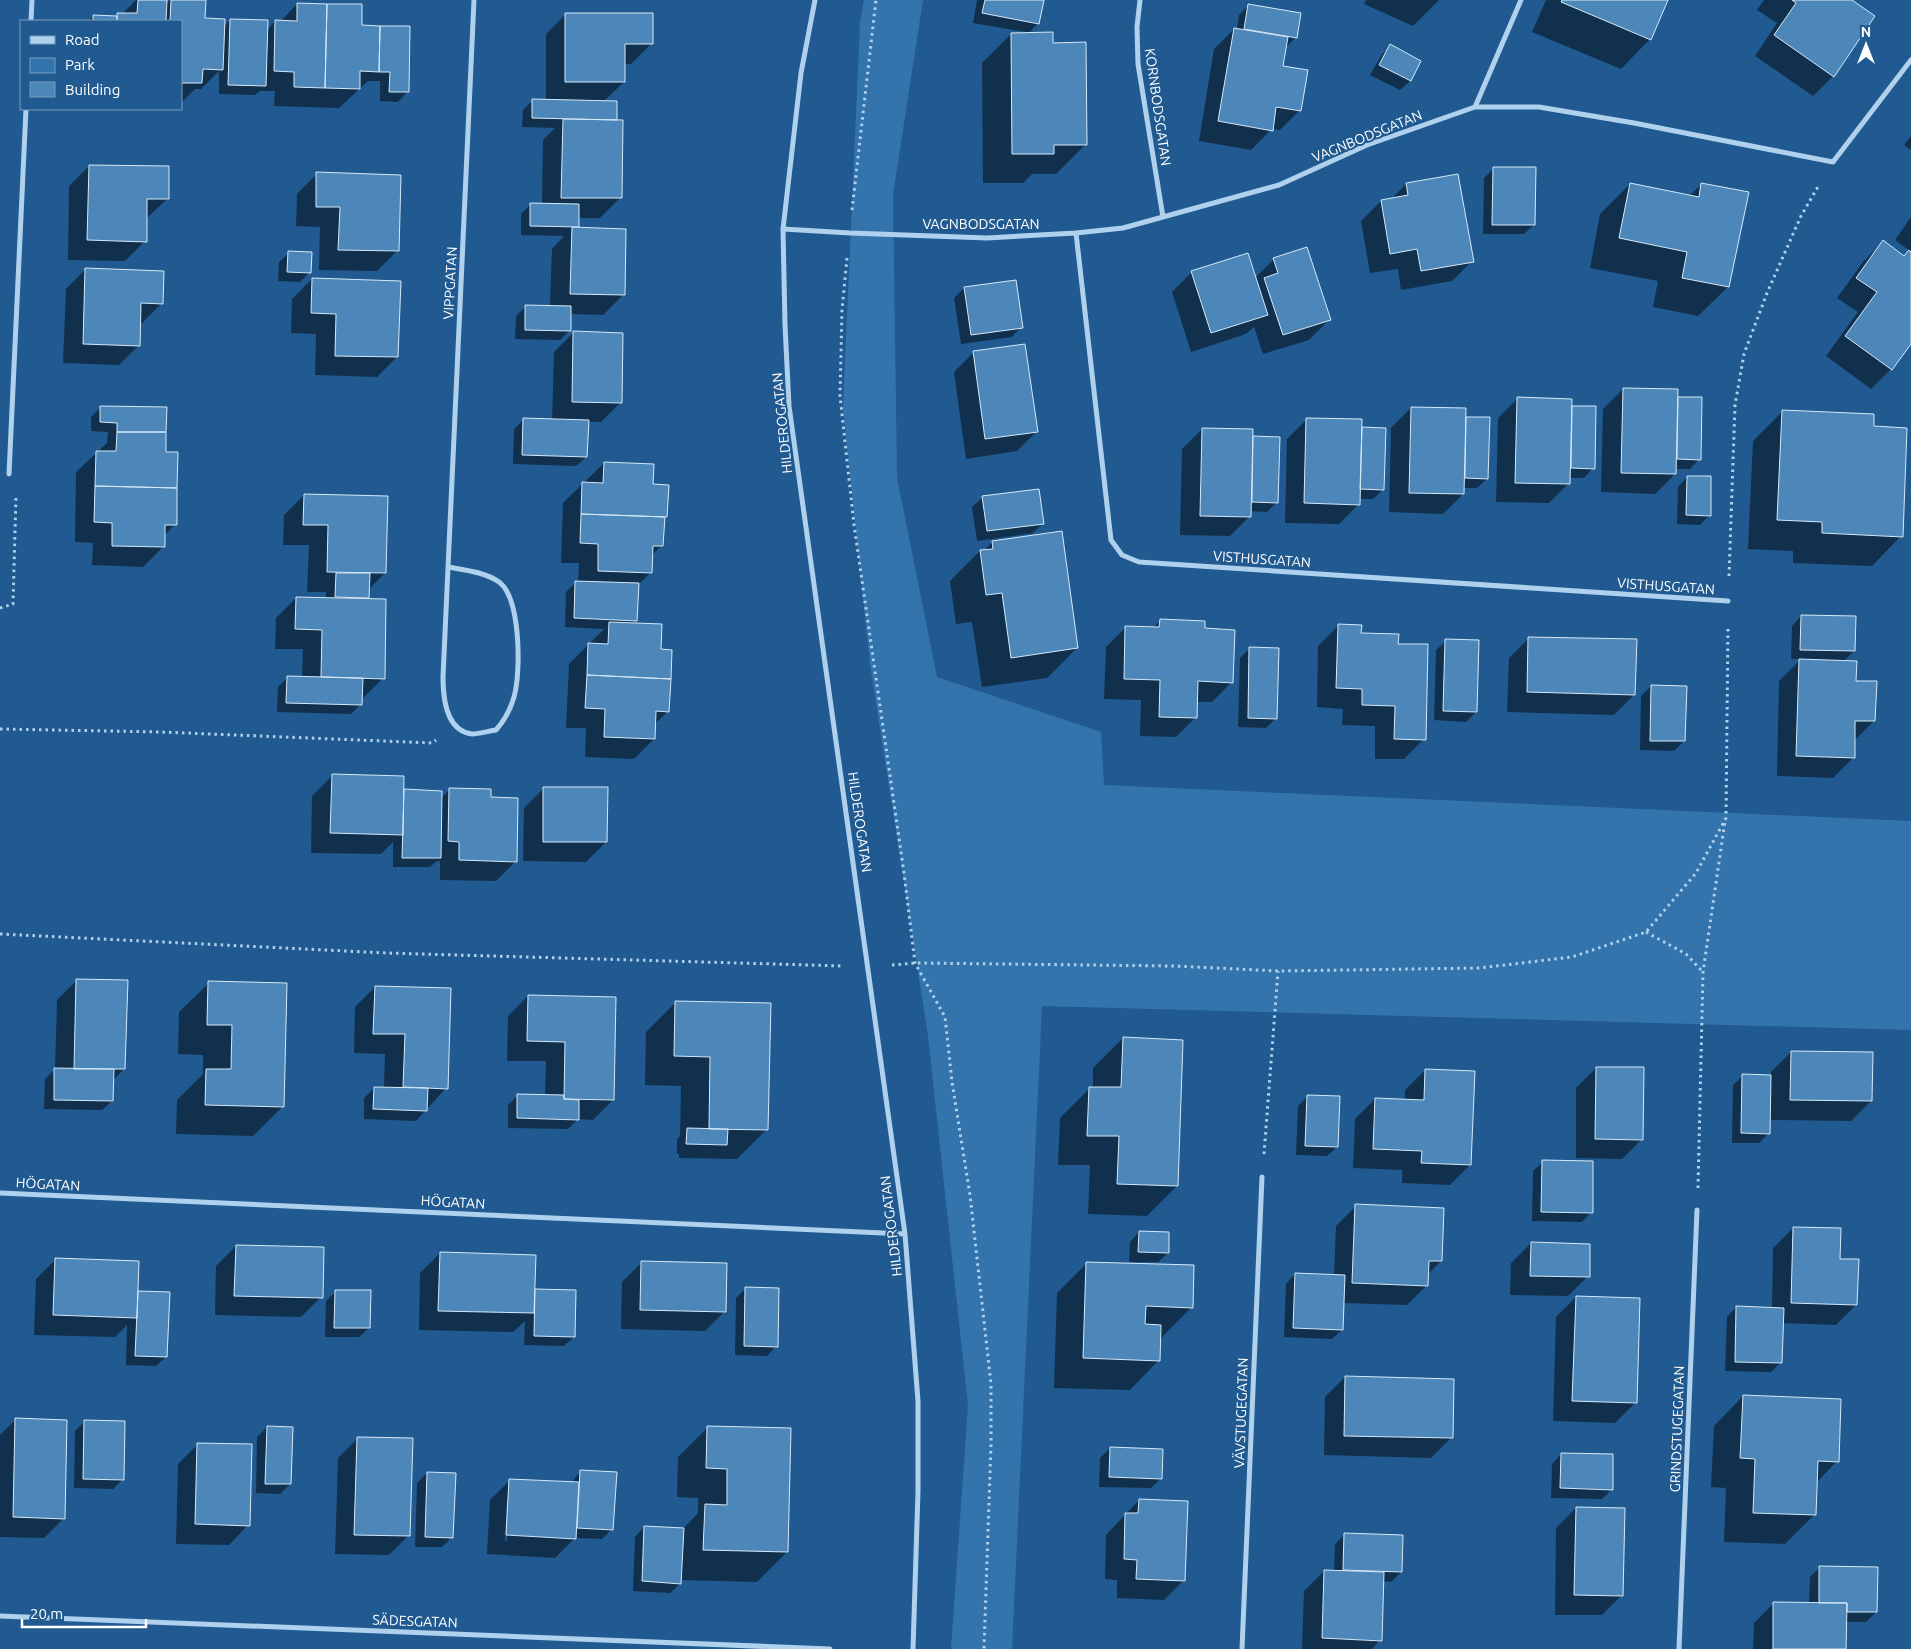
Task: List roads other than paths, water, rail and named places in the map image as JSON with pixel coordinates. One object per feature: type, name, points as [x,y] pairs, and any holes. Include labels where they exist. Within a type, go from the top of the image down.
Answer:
[{"type":"street","points":[[31,20],[32,0]]},
{"type":"street","name":"VIPPGATAN","points":[[448,566],[485,576],[501,583],[511,600],[517,622],[515,695],[507,717],[496,730],[472,734],[456,726],[447,710],[443,693],[443,643],[474,0]]},
{"type":"street","name":"HILDEROGATAN","points":[[815,0],[801,73],[783,229],[784,325],[789,406],[869,966],[905,1234],[918,1401],[918,1491],[913,1649]]},
{"type":"street","name":"KORNBODSGATAN","points":[[1140,0],[1137,27],[1138,64],[1163,217]]},
{"type":"street","points":[[1475,107],[1521,0]]},
{"type":"street","name":"VAGNBODSGATAN","points":[[783,229],[850,234],[988,238],[1076,234],[1123,228],[1279,185],[1367,145],[1475,107],[1538,107],[1634,123],[1833,162],[1911,60]]},
{"type":"street","points":[[9,474],[26,110]]},
{"type":"street","name":"VISTHUSGATAN","points":[[1076,234],[1111,540],[1122,556],[1139,562],[1728,601]]},
{"type":"street","name":"VÄVSTUGEGATAN","points":[[1242,1649],[1262,1178]]},
{"type":"street","name":"HÖGATAN","points":[[0,1193],[905,1234]]},
{"type":"street","name":"GRINDSTUGEGATAN","points":[[1679,1649],[1697,1210]]},
{"type":"street","name":"SÄDESGATAN","points":[[0,1616],[830,1649]]}]
